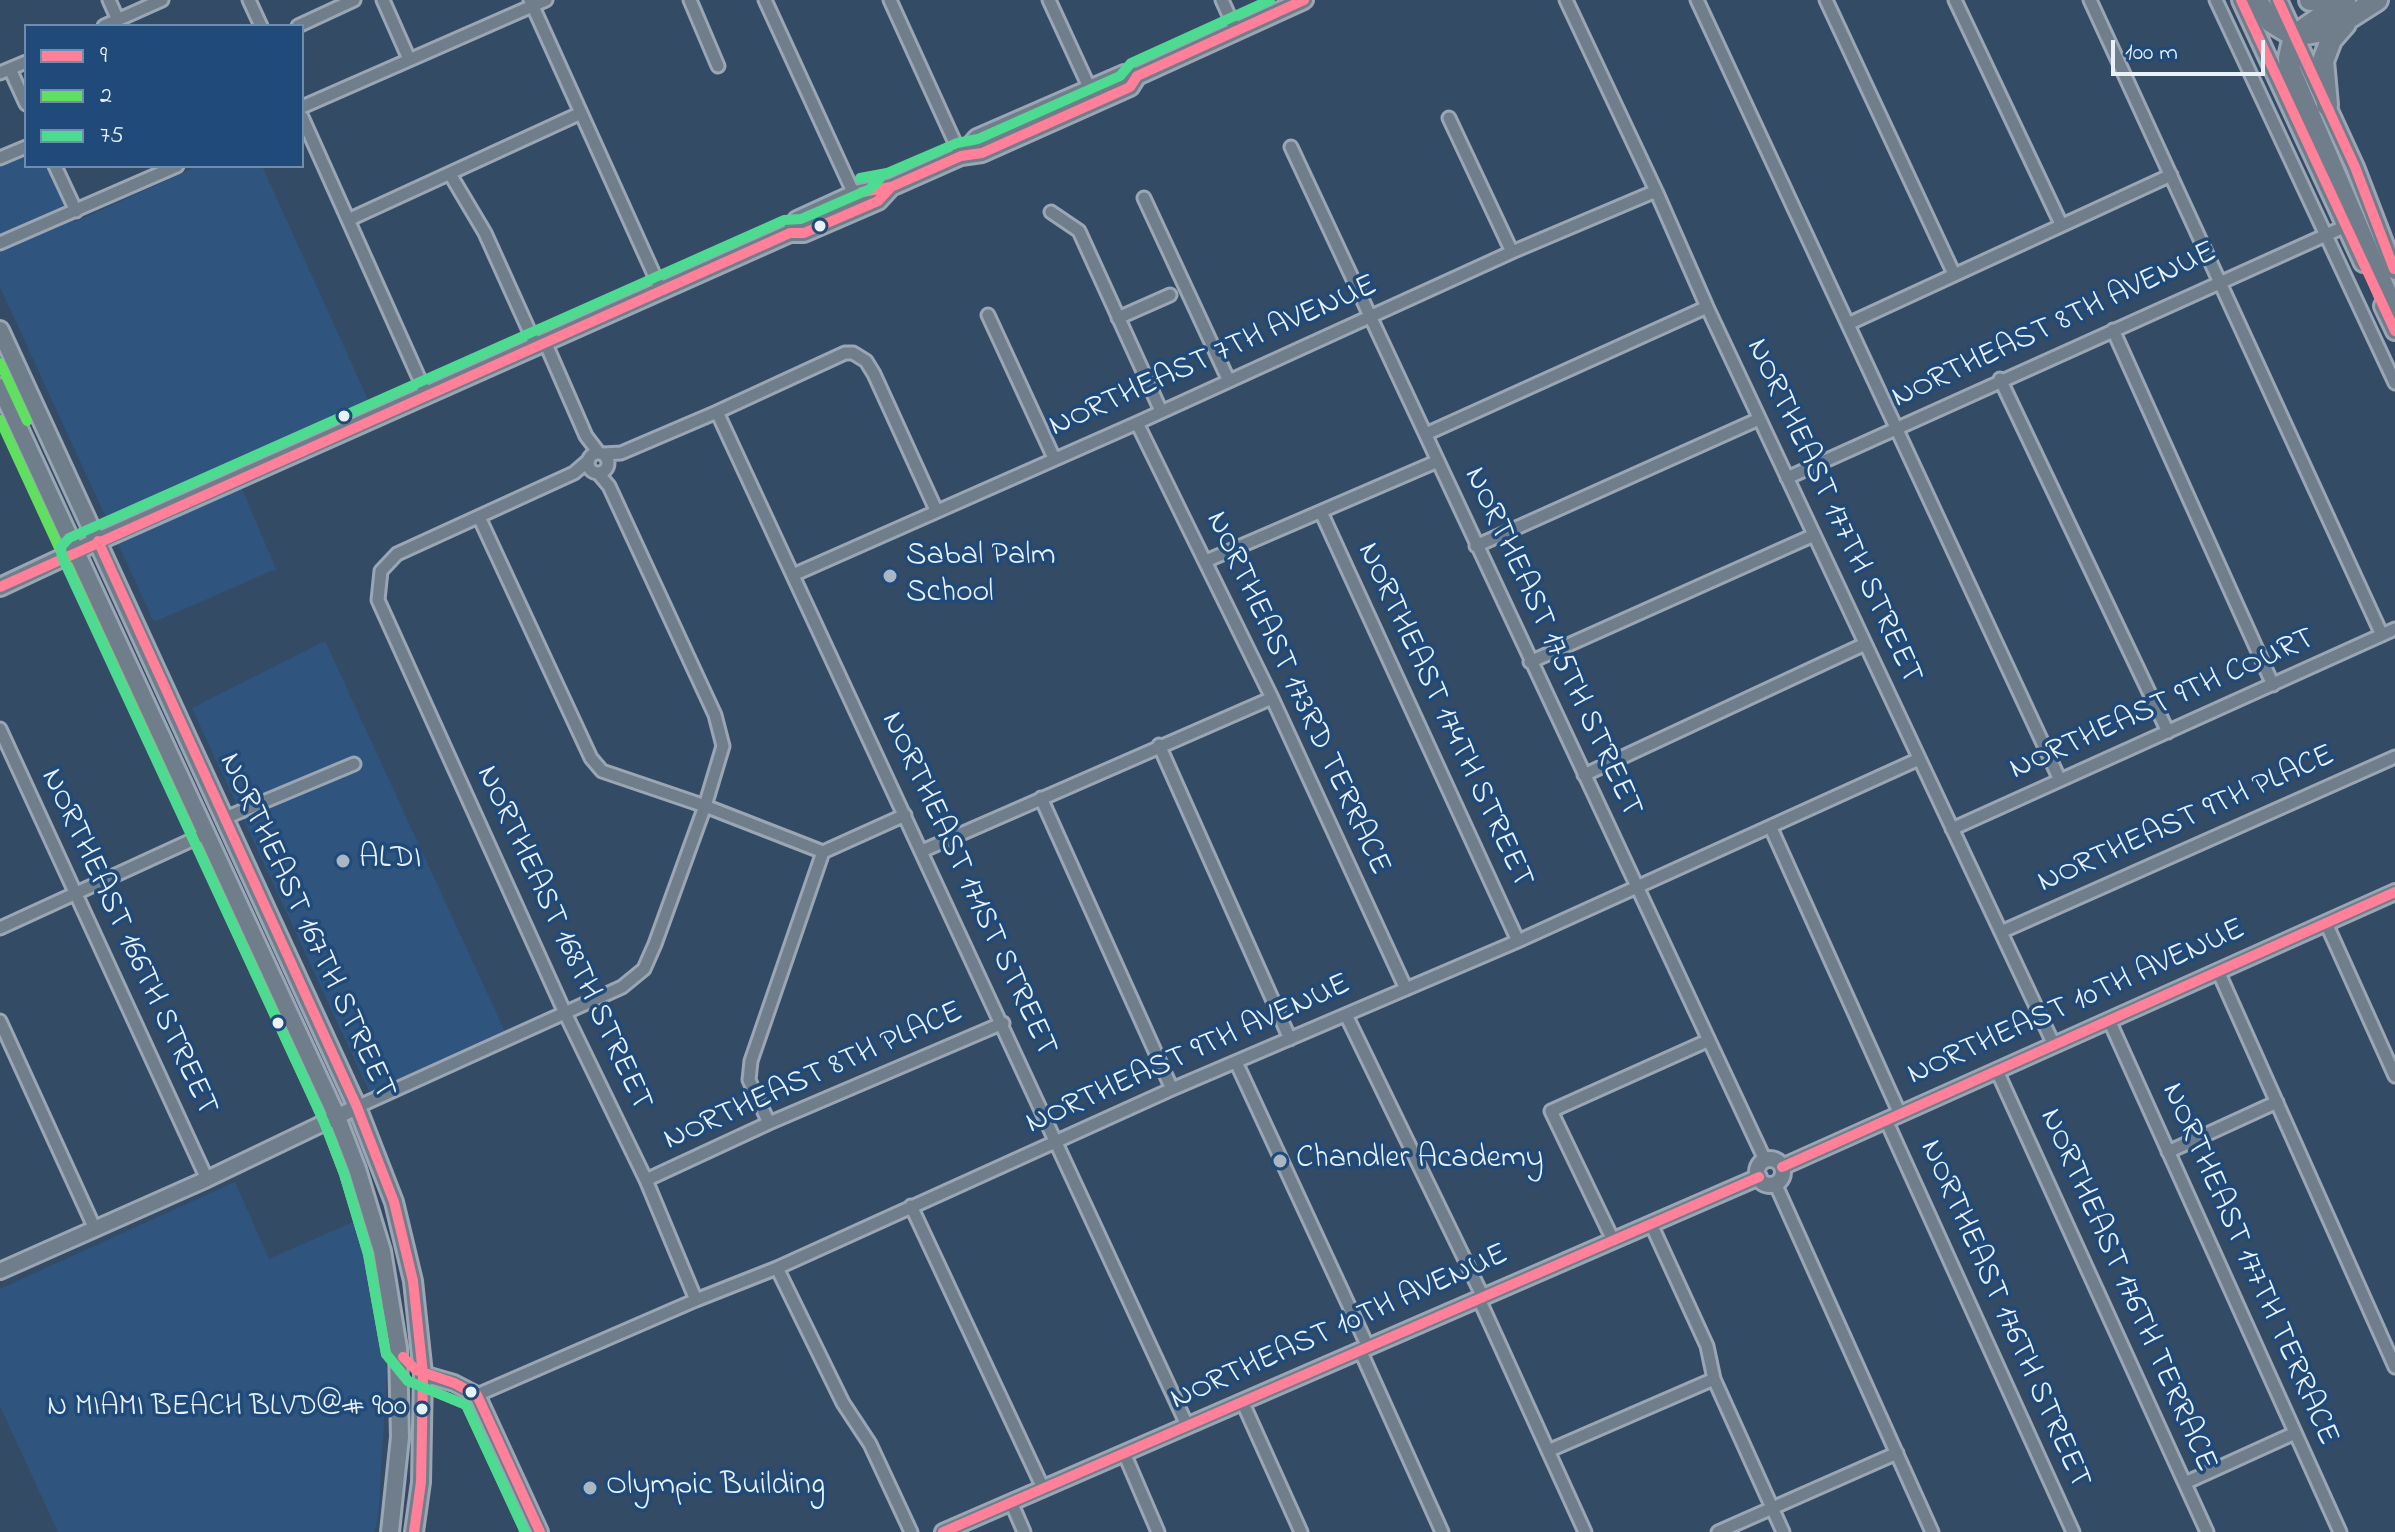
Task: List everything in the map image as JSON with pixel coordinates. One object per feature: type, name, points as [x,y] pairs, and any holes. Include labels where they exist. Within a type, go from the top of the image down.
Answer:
[{"type":"highway","points":[[2256,0],[2271,22],[2294,36],[2324,32],[2346,10],[2377,0]]},
{"type":"highway","points":[[2310,0],[2323,0]]},
{"type":"highway","points":[[2327,105],[2323,69],[2325,54],[2346,10]]},
{"type":"highway","points":[[2294,36],[2289,58],[2292,77],[2395,314]]},
{"type":"main road","points":[[790,233],[797,220],[854,194],[891,187],[961,156],[982,153],[1130,87],[1137,76],[1304,0]]},
{"type":"main road","points":[[2241,0],[2395,331]]},
{"type":"main road","points":[[2278,0],[2364,188],[2395,271]]},
{"type":"main road","points":[[961,156],[977,138],[1124,74],[1137,76]]},
{"type":"main road","points":[[0,587],[790,233],[804,233],[878,201],[891,187]]},
{"type":"main road","name":"NORTHEAST 167TH STREET","points":[[0,330],[378,1157],[405,1240],[419,1321],[423,1374],[421,1482],[414,1532]]},
{"type":"main road","name":"NORTHEAST 167TH STREET","points":[[0,387],[337,1117],[357,1169],[382,1251],[398,1348],[400,1437],[390,1532]]},
{"type":"main road","points":[[183,786],[207,812],[225,818]]},
{"type":"main road","points":[[205,834],[221,835],[236,844]]},
{"type":"main road","points":[[398,1348],[410,1365],[423,1374]]},
{"type":"street","points":[[109,0],[122,21],[162,0]]},
{"type":"street","points":[[249,0],[260,24]]},
{"type":"street","points":[[302,24],[354,0]]},
{"type":"street","points":[[383,0],[409,59]]},
{"type":"street","points":[[304,106],[531,3],[546,0]]},
{"type":"street","points":[[690,0],[718,66]]},
{"type":"street","points":[[765,0],[854,194]]},
{"type":"street","points":[[890,0],[961,156]]},
{"type":"street","points":[[1049,0],[1090,89]]},
{"type":"street","points":[[1222,0],[1236,31]]},
{"type":"street","name":"NORTHEAST 177TH STREET","points":[[1566,0],[1759,419],[2054,1045]]},
{"type":"street","points":[[1697,0],[2060,780]]},
{"type":"street","points":[[1826,0],[1954,274]]},
{"type":"street","points":[[1955,0],[2061,224]]},
{"type":"street","points":[[2090,0],[2382,635]]},
{"type":"street","points":[[2216,0],[2395,383]]},
{"type":"street","points":[[531,3],[661,290]]},
{"type":"street","points":[[24,63],[5,71],[24,101]]},
{"type":"street","points":[[348,220],[581,113]]},
{"type":"street","points":[[1449,118],[1512,252]]},
{"type":"street","points":[[304,121],[427,396]]},
{"type":"street","name":"NORTHEAST 175TH STREET","points":[[1291,147],[1765,1160]]},
{"type":"street","points":[[0,158],[24,148]]},
{"type":"street","points":[[56,168],[76,211]]},
{"type":"street","points":[[0,243],[173,168]]},
{"type":"street","points":[[0,1271],[622,987],[644,969],[705,806],[723,746],[715,715],[586,436],[485,233],[450,174]]},
{"type":"street","points":[[1848,324],[2171,175]]},
{"type":"street","name":"NORTHEAST 7TH AVENUE","points":[[793,575],[1512,252],[1656,191]]},
{"type":"street","points":[[1144,198],[1229,381]]},
{"type":"street","points":[[1051,212],[1079,231],[1161,411]]},
{"type":"street","name":"NORTHEAST 8TH AVENUE","points":[[1787,478],[1896,430],[2000,379],[2346,226]]},
{"type":"street","points":[[1118,318],[1170,295]]},
{"type":"street","points":[[1426,434],[1707,307]]},
{"type":"street","points":[[988,315],[1054,458]]},
{"type":"street","points":[[2113,330],[2273,685]]},
{"type":"street","points":[[905,815],[823,852],[705,806],[602,771],[591,758],[479,517],[845,353],[858,355],[874,374],[936,510]]},
{"type":"street","points":[[2000,379],[2168,732]]},
{"type":"street","name":"NORTHEAST 171ST STREET","points":[[717,412],[1187,1425]]},
{"type":"street","points":[[1476,546],[1759,419]]},
{"type":"street","name":"NORTHEAST 173RD TERRACE","points":[[1137,423],[1272,698],[1406,989]]},
{"type":"street","points":[[1206,561],[1438,461]]},
{"type":"street","name":"NORTHEAST 174TH STREET","points":[[1321,512],[1518,941]]},
{"type":"street","name":"NORTHEAST 168TH STREET","points":[[479,517],[397,554],[381,571],[378,600],[565,1013],[646,1180],[696,1300]]},
{"type":"street","points":[[1530,662],[1814,535]]},
{"type":"street","name":"NORTHEAST 9TH COURT","points":[[1952,829],[2395,629]]},
{"type":"street","points":[[1584,775],[1865,644]]},
{"type":"street","points":[[922,851],[1272,698]]},
{"type":"street","name":"NORTHEAST 166TH STREET","points":[[0,729],[207,1179]]},
{"type":"street","points":[[1159,745],[1290,1039]]},
{"type":"street","name":"NORTHEAST 9TH PLACE","points":[[2001,932],[2395,757]]},
{"type":"street","name":"NORTHEAST 9TH AVENUE","points":[[477,1395],[777,1268],[1172,1089],[1518,941],[1919,759]]},
{"type":"street","points":[[225,818],[354,764]]},
{"type":"street","points":[[1041,798],[1172,1089]]},
{"type":"street","name":"NORTHEAST 176TH STREET","points":[[1771,828],[2073,1532]]},
{"type":"street","points":[[0,928],[205,834]]},
{"type":"street","points":[[769,1123],[749,1080],[751,1061],[823,852]]},
{"type":"street","name":"NORTHEAST 10TH AVENUE","points":[[1782,1167],[2395,892]]},
{"type":"street","points":[[2326,923],[2395,1076]]},
{"type":"street","points":[[2218,971],[2395,1367]]},
{"type":"street","points":[[1346,1015],[1481,1298],[1585,1532]]},
{"type":"street","name":"NORTHEAST 177TH TERRACE","points":[[2109,1020],[2340,1532]]},
{"type":"street","points":[[0,1021],[95,1229]]},
{"type":"street","name":"NORTHEAST 8TH PLACE","points":[[646,1180],[769,1123],[1003,1023]]},
{"type":"street","points":[[1613,1240],[1551,1111],[1707,1041]]},
{"type":"street","points":[[1236,1062],[1442,1532]]},
{"type":"street","name":"NORTHEAST 176TH TERRACE","points":[[1997,1071],[2185,1483],[2202,1530]]},
{"type":"street","points":[[2168,1152],[2277,1102]]},
{"type":"street","points":[[1773,1159],[1782,1167],[1782,1176],[1775,1183],[1765,1183],[1759,1177],[1758,1169],[1765,1160],[1773,1159]]},
{"type":"street","name":"NORTHEAST 10TH AVENUE","points":[[943,1532],[1759,1177]]},
{"type":"street","points":[[1775,1183],[1932,1532]]},
{"type":"street","points":[[911,1206],[1043,1488]]},
{"type":"street","points":[[1651,1224],[1707,1346],[1714,1379],[1783,1532]]},
{"type":"street","points":[[777,1268],[843,1403],[870,1444],[911,1532]]},
{"type":"street","points":[[423,1374],[454,1383],[477,1395],[540,1532]]},
{"type":"street","points":[[1548,1451],[1714,1379]]},
{"type":"street","points":[[1242,1401],[1301,1532]]},
{"type":"street","points":[[2185,1483],[2295,1433]]},
{"type":"street","points":[[1124,1453],[1158,1532]]},
{"type":"street","points":[[1718,1532],[1897,1453]]},
{"type":"street","points":[[1011,1502],[1024,1532]]},
{"type":"shaded area","points":[[24,155],[24,168],[50,168],[75,222],[194,168],[263,168],[369,402],[230,461],[276,569],[154,622],[0,287],[0,165]]},
{"type":"shaded area","points":[[325,641],[505,1032],[370,1093],[192,708]]},
{"type":"shaded area","points":[[235,1182],[269,1259],[360,1219],[387,1369],[378,1518],[374,1532],[58,1532],[0,1406],[0,1289]]},
{"type":"transit line","name":"75","points":[[860,178],[887,173],[957,143],[978,139],[1120,76],[1131,63],[1270,0]]},
{"type":"transit line","name":"9","points":[[862,192],[891,187],[961,156],[982,153],[1130,87],[1137,76],[1304,0]]},
{"type":"transit line","name":"9","points":[[2241,0],[2395,331]]},
{"type":"transit line","name":"9","points":[[2278,0],[2355,167],[2394,269]]},
{"type":"transit line","name":"75","points":[[525,1532],[466,1405],[408,1381],[386,1354],[368,1254],[344,1174],[324,1122],[62,557],[61,547],[69,538],[784,220],[801,219],[870,189],[881,177]]},
{"type":"transit line","name":"9","points":[[0,587],[790,233],[804,233],[878,201],[891,187]]},
{"type":"transit line","name":"2","points":[[0,363],[27,421]]},
{"type":"transit line","name":"2","points":[[0,420],[324,1122],[344,1174],[368,1254],[386,1354],[408,1381],[466,1405],[525,1532]]},
{"type":"transit line","name":"9","points":[[98,541],[357,1107],[394,1202],[413,1281],[423,1374],[421,1482],[414,1532]]},
{"type":"transit line","name":"9","points":[[1782,1167],[2395,892]]},
{"type":"transit line","name":"9","points":[[943,1532],[1759,1177]]},
{"type":"transit line","name":"9","points":[[403,1357],[416,1370],[477,1395],[540,1532]]},
{"type":"place","name":"Sabal Palm School","points":[[890,576]]},
{"type":"place","name":"ALDI","points":[[343,861]]},
{"type":"place","name":"Chandler Academy","points":[[1280,1161]]},
{"type":"place","name":"N MIAMI BEACH BLVD@# 900","points":[[422,1409]]},
{"type":"place","name":"Olympic Building","points":[[590,1488]]}]
